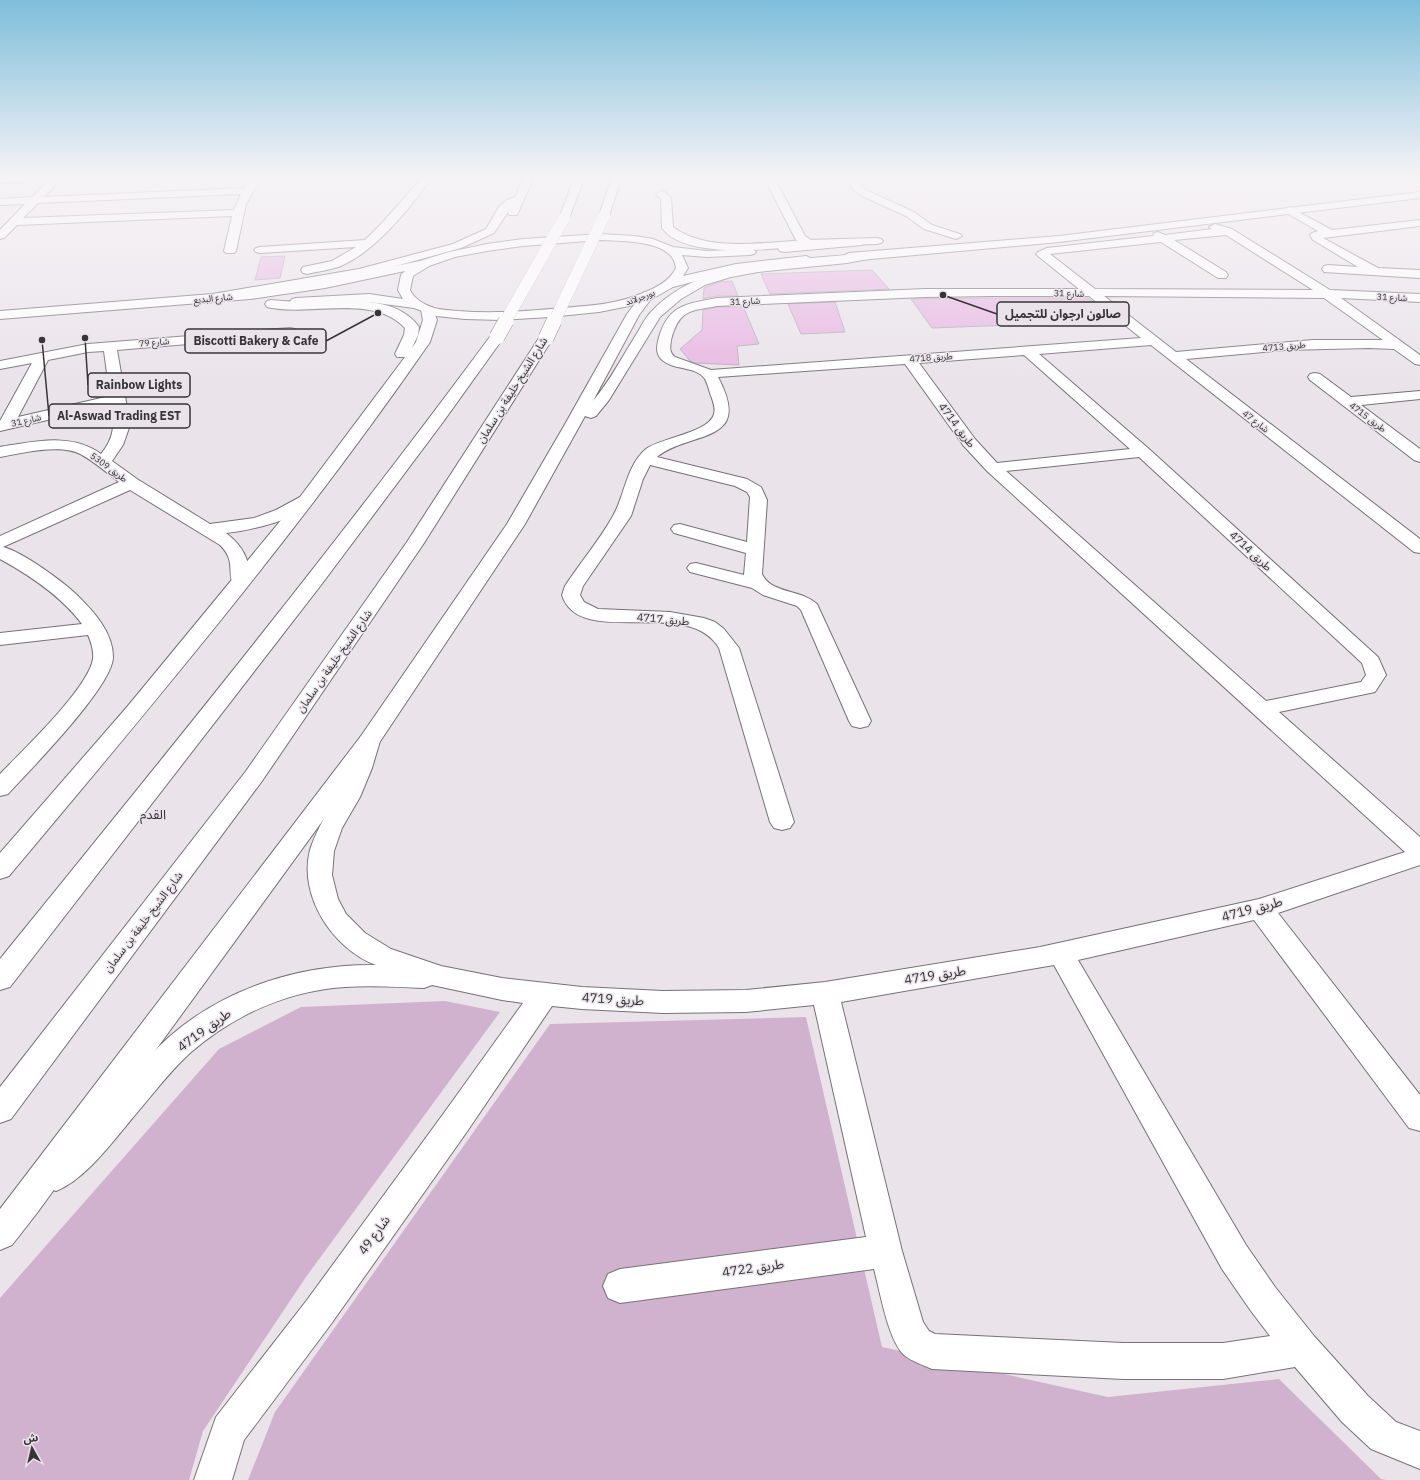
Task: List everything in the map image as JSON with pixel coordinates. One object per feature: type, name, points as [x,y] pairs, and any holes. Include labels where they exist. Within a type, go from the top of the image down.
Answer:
[{"type":"main road","points":[[260,250],[300,248]]},
{"type":"main road","points":[[298,283],[305,278],[307,271],[301,248]]},
{"type":"main road","points":[[307,271],[338,263],[360,248]]},
{"type":"main road","points":[[207,299],[335,277],[389,264],[444,248]]},
{"type":"main road","points":[[0,870],[135,712],[306,501],[423,342],[430,320],[423,308],[406,294],[403,288],[404,282],[408,275],[424,264],[453,254],[482,248]]},
{"type":"main road","points":[[0,979],[265,646],[418,446],[497,337],[547,248]]},
{"type":"main road","name":"شارع الشيخ خليفة بن سلمان","points":[[0,1110],[254,776],[415,543],[546,338],[589,248]]},
{"type":"main road","points":[[668,248],[691,253],[727,254],[795,248]]},
{"type":"main road","name":"بورجرلاند","points":[[423,308],[467,316],[493,316],[576,311],[608,306],[648,296],[676,278],[682,268],[680,259],[668,248]]},
{"type":"main road","points":[[667,285],[701,274],[746,265],[954,248]]},
{"type":"main road","name":"شارع 47","points":[[1072,248],[1046,251],[1042,254],[1420,548]]},
{"type":"main road","points":[[1180,248],[1222,275]]},
{"type":"main road","points":[[1255,248],[1327,294],[1420,361]]},
{"type":"main road","points":[[1334,248],[1374,271]]},
{"type":"main road","points":[[572,426],[586,417],[597,407],[655,315],[663,306],[682,292],[709,280],[742,271],[850,260],[874,255]]},
{"type":"main road","name":"شارع البديع","points":[[0,315],[207,299],[289,290],[424,264]]},
{"type":"main road","points":[[1328,268],[1420,274]]},
{"type":"main road","points":[[307,271],[320,276],[335,277]]},
{"type":"main road","name":"شارع 31","points":[[708,374],[697,368],[673,361],[667,357],[663,348],[670,323],[673,318],[686,310],[717,302],[952,292],[1327,294],[1420,298]]},
{"type":"main road","points":[[0,1234],[26,1202],[369,741],[516,524],[572,426],[632,314],[648,296]]},
{"type":"main road","name":"شارع البديع","points":[[0,325],[369,298],[423,308]]},
{"type":"main road","points":[[271,304],[368,306],[398,314],[407,320],[412,327],[412,335],[400,360],[397,377]]},
{"type":"main road","name":"شارع 79","points":[[0,365],[73,350],[290,332]]},
{"type":"main road","name":"طريق 4718","points":[[708,374],[1154,341]]},
{"type":"main road","name":"طريق 4713","points":[[1173,356],[1314,344],[1367,343],[1420,346]]},
{"type":"main road","points":[[102,461],[109,455],[121,435],[122,425],[122,416],[117,399],[110,346]]},
{"type":"main road","name":"طريق 4714","points":[[1027,350],[1143,452],[1370,661],[1376,675],[1368,687],[1261,709]]},
{"type":"main road","points":[[3,426],[43,356]]},
{"type":"main road","name":"طريق 4714","points":[[910,359],[964,436],[993,468],[1420,852]]},
{"type":"main road","name":"طريق 4717","points":[[708,374],[711,377],[722,406],[720,419],[705,431],[665,444],[646,459],[637,474],[628,504],[622,516],[571,590],[572,599],[581,609],[597,615],[683,619],[696,622],[708,626],[725,640],[729,648],[782,822]]},
{"type":"main road","name":"طريق 4715","points":[[1315,377],[1420,456]]},
{"type":"main road","points":[[1348,402],[1420,395]]},
{"type":"main road","name":"شارع 31","points":[[3,426],[117,399]]},
{"type":"main road","name":"طريق 5309","points":[[0,452],[40,445],[72,446],[87,451],[131,483],[220,537],[231,546],[238,556],[242,568],[241,581]]},
{"type":"main road","points":[[993,468],[1143,452]]},
{"type":"main road","points":[[646,459],[741,482],[752,488],[759,500],[753,574],[754,580],[770,592],[803,601],[810,608],[860,721]]},
{"type":"main road","points":[[0,543],[131,483]]},
{"type":"main road","points":[[206,529],[243,526],[262,522],[294,509],[306,501]]},
{"type":"main road","points":[[680,529],[755,550]]},
{"type":"main road","points":[[0,552],[39,574],[60,590],[95,628],[102,643],[103,659],[96,678],[82,697],[0,788]]},
{"type":"main road","points":[[696,568],[758,584]]},
{"type":"main road","points":[[0,640],[95,628]]},
{"type":"main road","name":"طريق 4719","points":[[369,741],[361,768],[352,790],[330,828],[322,851],[320,875],[325,899],[337,921],[356,940],[382,956],[439,977],[502,989],[545,994],[582,998],[664,1002],[746,1001],[825,993],[1061,954],[1260,909],[1420,856]]},
{"type":"main road","points":[[1260,909],[1419,1115]]},
{"type":"main road","points":[[1061,954],[1234,1257],[1263,1299],[1302,1348],[1355,1409],[1384,1436],[1420,1450]]},
{"type":"main road","name":"طريق 4719","points":[[26,1202],[64,1170],[98,1137],[168,1057],[188,1038],[217,1017],[248,1000],[281,987],[313,980],[345,976],[439,977]]},
{"type":"main road","points":[[825,993],[886,1251],[908,1331],[916,1343],[932,1351],[1124,1361],[1223,1361],[1302,1348]]},
{"type":"main road","name":"شارع 49","points":[[213,1480],[229,1430],[319,1312],[455,1123],[545,994]]},
{"type":"main road","name":"طريق 4722","points":[[620,1286],[886,1251]]},
{"type":"shaded area","points":[[445,1001],[500,1012],[306,1277],[203,1431],[189,1480],[0,1480],[0,1298],[219,1049],[301,1007]]},
{"type":"shaded area","points":[[806,1017],[882,1347],[1108,1397],[1279,1379],[1381,1479],[1386,1480],[248,1480],[275,1412],[550,1024]]},
{"type":"building","points":[[285,256],[280,278],[255,280],[261,257]]},
{"type":"building","points":[[872,270],[889,289],[770,294],[761,274]]},
{"type":"building","points":[[732,281],[738,296],[717,296],[703,299],[704,288],[719,282]]},
{"type":"building","points":[[1088,298],[1117,321],[932,328],[911,299]]},
{"type":"building","points":[[835,302],[845,332],[801,334],[788,304]]},
{"type":"building","points":[[743,306],[759,344],[737,346],[739,365],[695,363],[690,361],[680,349],[702,330],[703,310],[717,307]]},
{"type":"place","name":"صالون ارجوان للتجميل","points":[[943,295]]},
{"type":"place","name":"Biscotti Bakery & Cafe","points":[[378,313]]},
{"type":"place","name":"Rainbow Lights","points":[[85,338]]},
{"type":"place","name":"Al-Aswad Trading EST","points":[[42,340]]},
{"type":"district","name":"القدم","points":[[153,814]]}]
